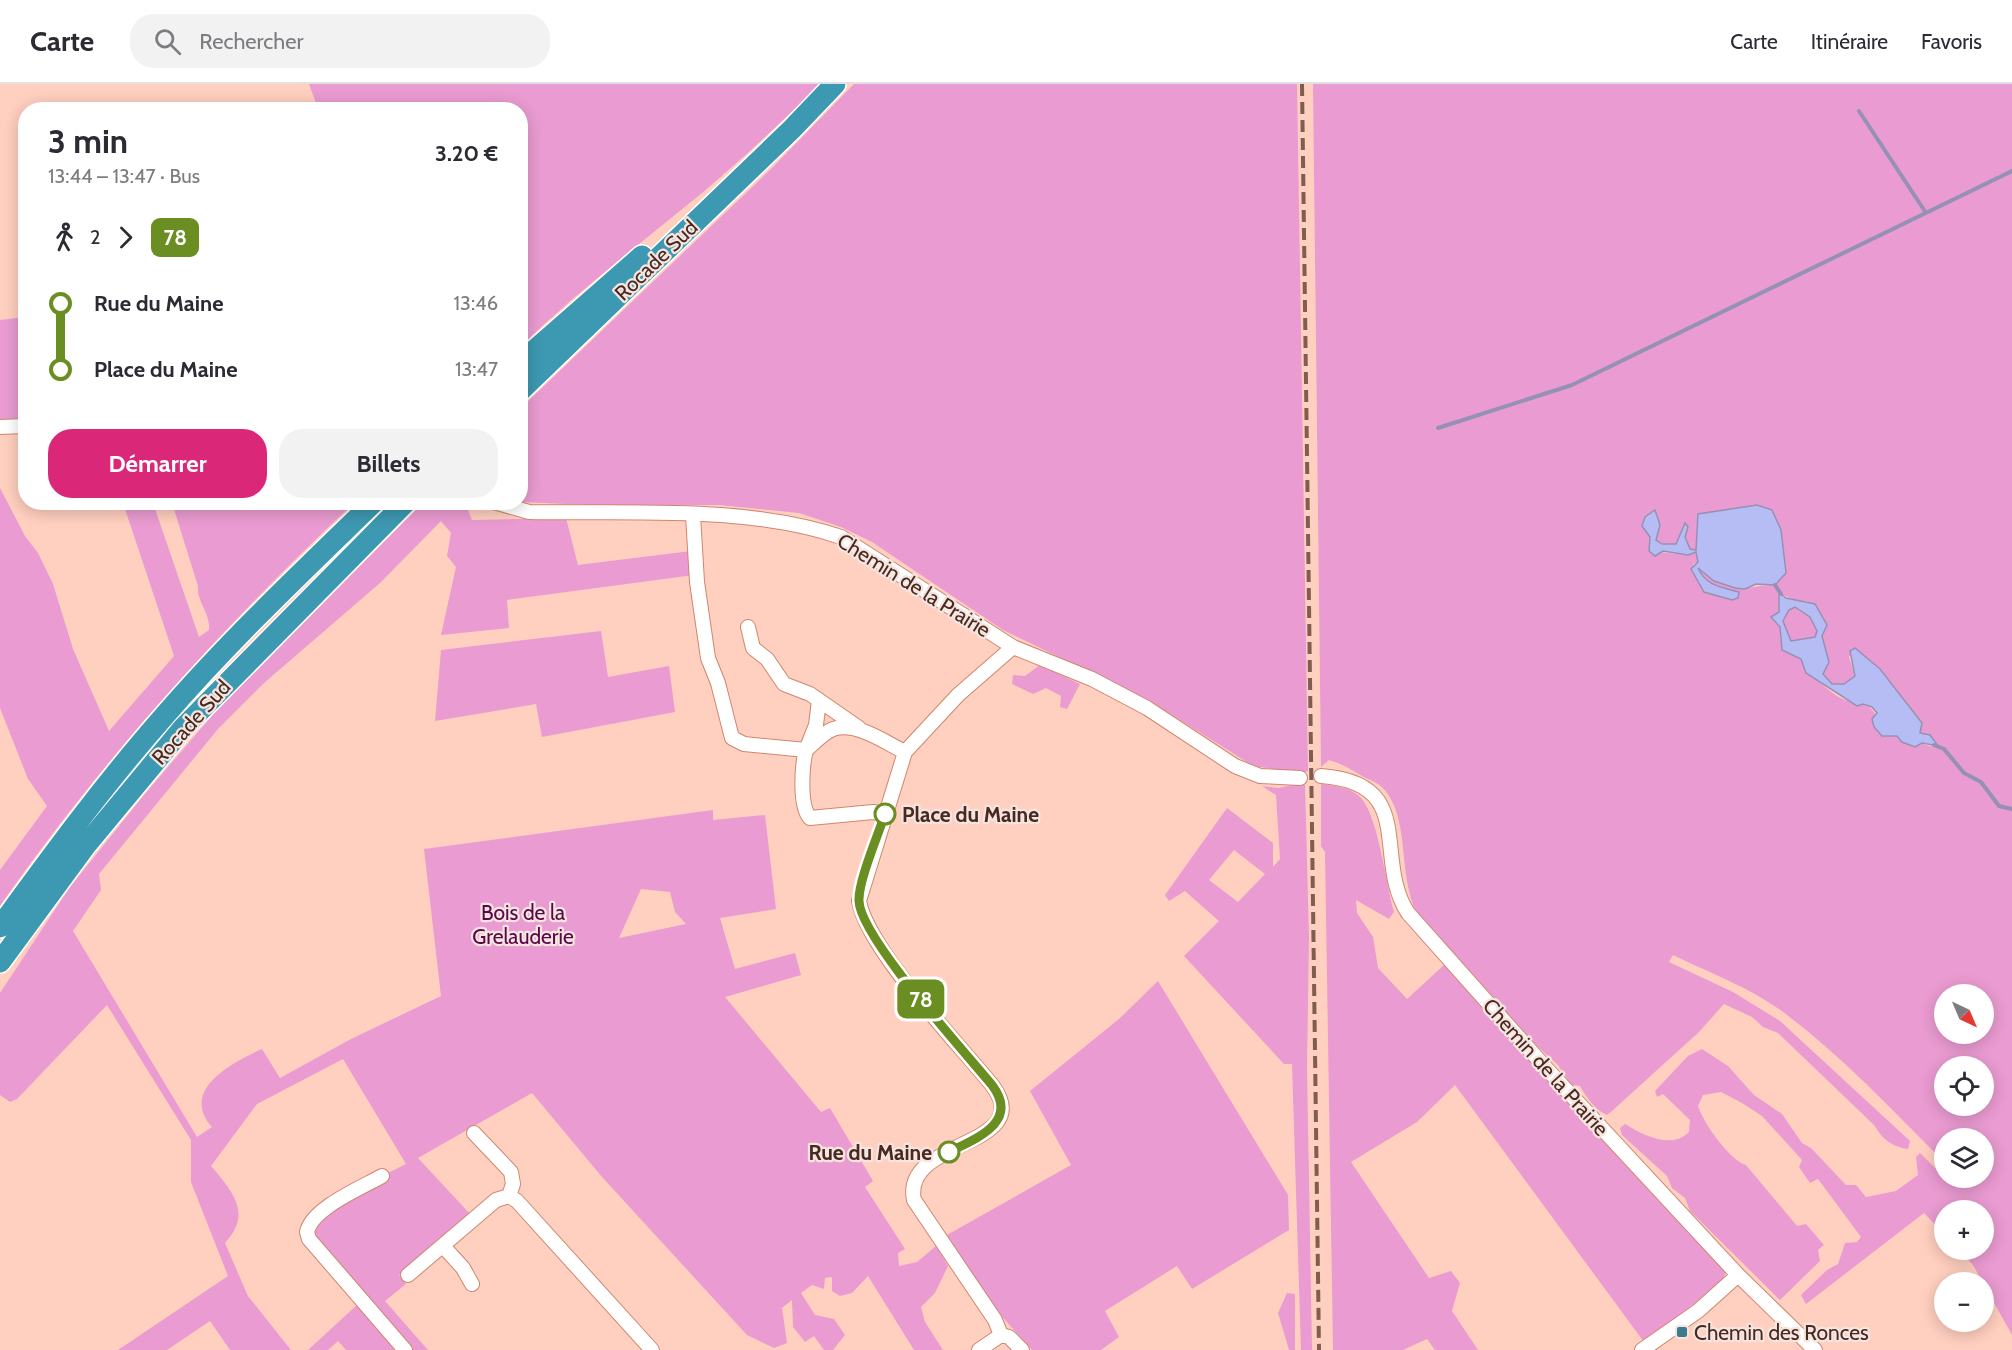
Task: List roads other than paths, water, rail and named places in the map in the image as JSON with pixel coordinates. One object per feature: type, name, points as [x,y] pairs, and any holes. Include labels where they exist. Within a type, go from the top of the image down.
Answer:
[{"type":"highway","name":"Rocade Sud","points":[[528,383],[792,129],[835,84]]},
{"type":"highway","name":"Rocade Sud","points":[[528,356],[571,316],[792,129]]},
{"type":"highway","name":"Rocade Sud","points":[[0,927],[64,837],[166,714],[271,601],[366,510]]},
{"type":"highway","name":"Rocade Sud","points":[[0,962],[86,845],[184,727],[398,510]]},
{"type":"street","points":[[0,427],[18,426]]},
{"type":"street","name":"Chemin de la Prairie","points":[[522,510],[758,518],[813,527],[841,537],[1013,646],[1092,679],[1147,708],[1246,772],[1276,778],[1300,777]]},
{"type":"street","points":[[693,515],[697,582],[708,658],[718,683],[732,738],[744,744],[806,750],[832,729],[844,728],[868,733]]},
{"type":"street","points":[[748,627],[753,648],[767,659],[784,684],[819,700],[868,733],[905,752]]},
{"type":"street","points":[[1001,1335],[995,1320],[914,1200],[912,1189],[914,1178],[928,1162],[983,1134],[996,1123],[1001,1112],[1001,1102],[992,1085],[895,967],[860,911],[860,892],[905,752],[958,695],[1013,646]]},
{"type":"street","points":[[819,700],[816,725],[806,750],[803,784],[806,810],[810,818],[873,812],[885,814]]},
{"type":"street","name":"Chemin de la Prairie","points":[[1321,776],[1351,780],[1377,799],[1388,824],[1398,893],[1408,913],[1545,1067],[1738,1275],[1815,1350]]},
{"type":"street","points":[[474,1133],[511,1172],[513,1177],[509,1196]]},
{"type":"street","points":[[382,1176],[327,1207],[315,1216],[307,1232],[309,1239],[405,1350]]},
{"type":"street","points":[[408,1275],[496,1200],[509,1196],[517,1201],[652,1350]]},
{"type":"street","points":[[443,1246],[463,1268],[472,1284]]},
{"type":"street","points":[[1642,1350],[1698,1311],[1738,1275]]},
{"type":"street","points":[[979,1350],[1001,1335],[1009,1337],[1022,1350]]},
{"type":"water","points":[[1757,505],[1772,510],[1781,530],[1786,573],[1775,585],[1756,584],[1745,589],[1735,588],[1714,581],[1698,568],[1705,579],[1710,582],[1739,592],[1738,598],[1732,600],[1704,592],[1691,569],[1698,562],[1696,552],[1688,555],[1663,551],[1655,556],[1649,551],[1650,537],[1642,526],[1645,517],[1655,510],[1660,525],[1656,540],[1662,544],[1676,544],[1685,523],[1688,527],[1685,537],[1690,549],[1696,550],[1698,514]]},
{"type":"water","points":[[1779,592],[1786,598],[1815,604],[1827,625],[1822,636],[1829,662],[1823,674],[1832,684],[1844,684],[1855,676],[1850,651],[1855,648],[1880,669],[1922,723],[1920,733],[1930,735],[1938,746],[1922,743],[1915,747],[1902,742],[1897,736],[1882,736],[1874,727],[1872,719],[1877,713],[1872,707],[1863,704],[1857,706],[1806,673],[1801,659],[1782,650],[1780,627],[1771,617],[1779,612]],"holes":[[[1795,607],[1810,617],[1817,631],[1815,637],[1791,641],[1783,621],[1789,610]]]},
{"type":"waterway","points":[[1859,111],[1926,213]]},
{"type":"waterway","points":[[1438,428],[1572,385],[2012,171]]},
{"type":"waterway","points":[[1775,585],[1781,594]]},
{"type":"waterway","points":[[1934,745],[1944,749],[1964,773],[1981,782],[1999,806],[2012,809]]},
{"type":"railway","points":[[1302,84],[1319,1350]]},
{"type":"place","name":"Place du Maine","points":[[885,814]]},
{"type":"place","name":"Rue du Maine","points":[[949,1152]]},
{"type":"place","name":"Chemin des Ronces","points":[[1682,1332]]},
{"type":"park label","name":"Bois de la Grelauderie","points":[[523,924]]}]
